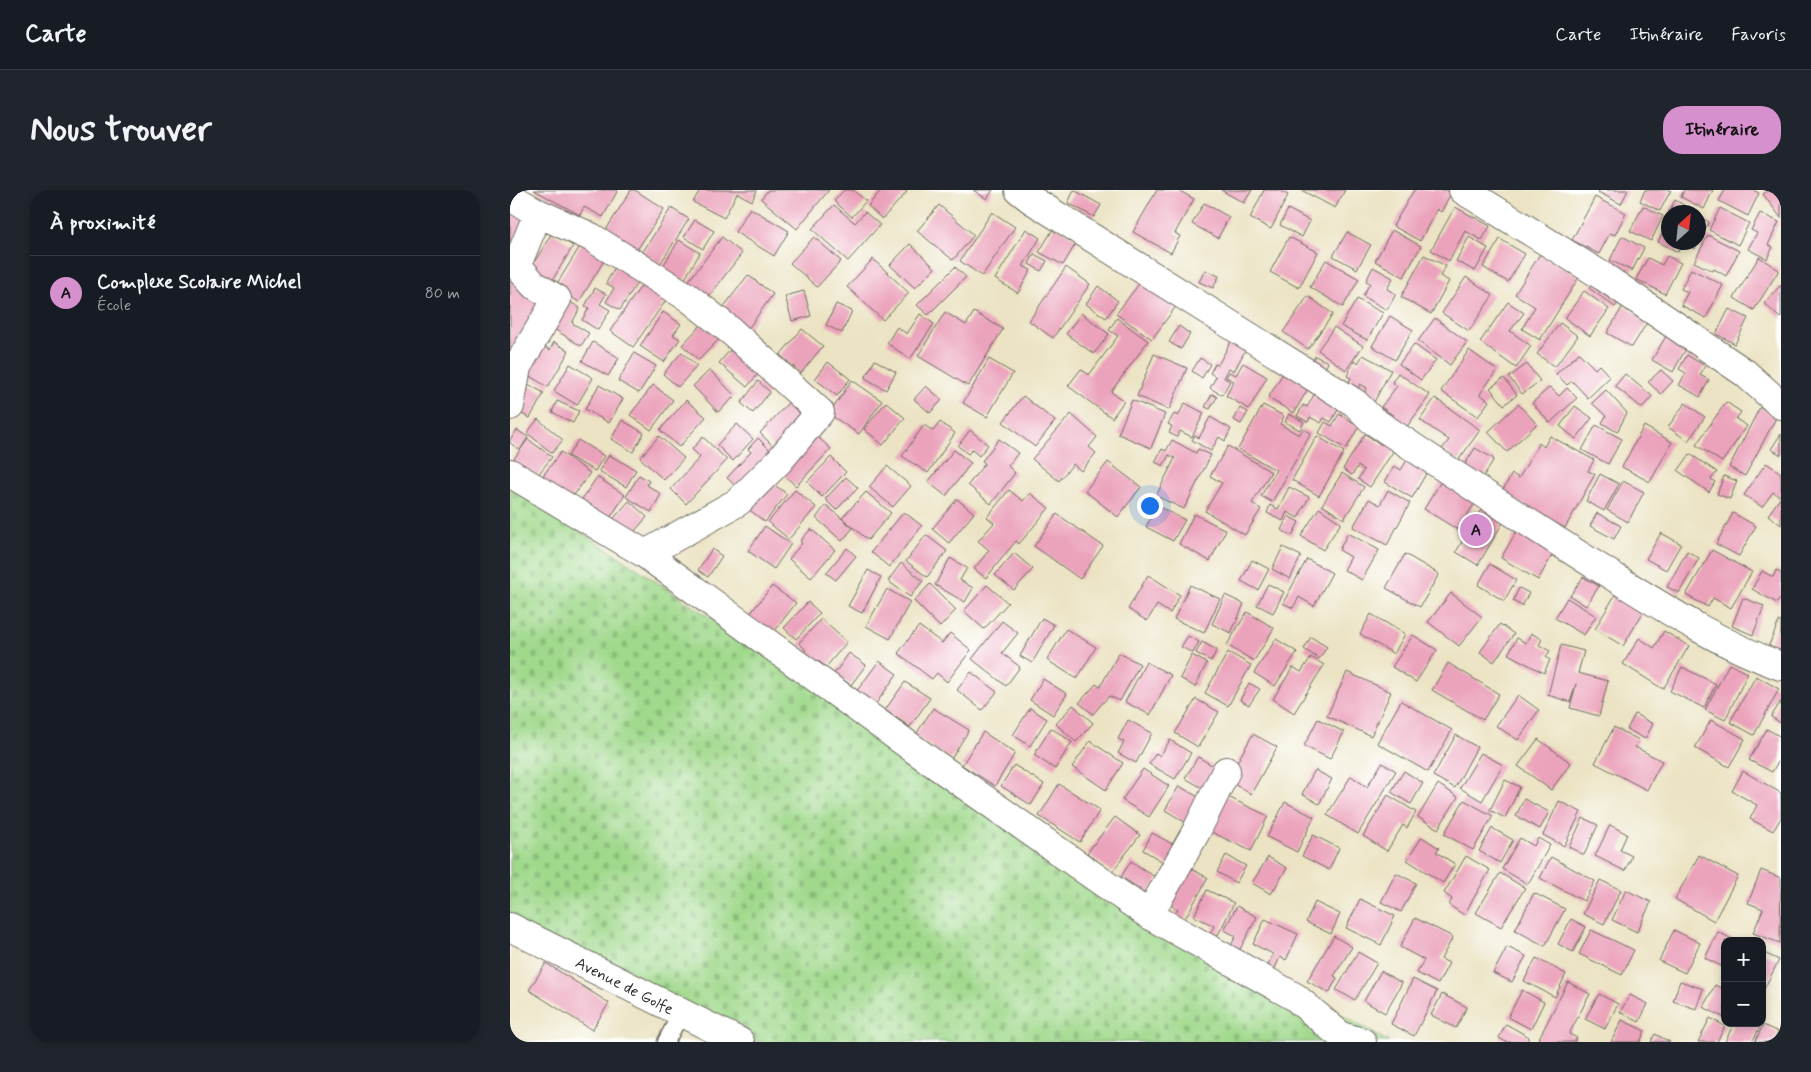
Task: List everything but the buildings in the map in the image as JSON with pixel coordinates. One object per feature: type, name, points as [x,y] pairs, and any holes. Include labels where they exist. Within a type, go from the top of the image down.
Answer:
[{"type":"street","points":[[1019,190],[1354,403],[1372,420],[1522,520],[1676,615],[1781,666]]},
{"type":"street","points":[[1463,190],[1604,277],[1745,373],[1781,405]]},
{"type":"street","points":[[510,197],[538,213],[591,237],[689,298],[732,332],[820,412],[778,461],[738,502],[645,554]]},
{"type":"street","points":[[510,406],[517,367],[557,299],[533,284],[517,265],[538,213]]},
{"type":"street","points":[[510,472],[645,554],[929,760],[1149,915],[1295,997],[1341,1036],[1362,1042]]},
{"type":"street","points":[[1149,915],[1196,832],[1226,771]]},
{"type":"street","name":"Avenue de Golfe","points":[[510,927],[740,1042]]},
{"type":"lane","points":[[666,1042],[681,1013]]},
{"type":"green space","points":[[510,489],[597,542],[1095,875],[1389,1042],[756,1042],[738,1029],[510,934]]},
{"type":"place","name":"Complexe Scolaire Michel","points":[[1476,530]]}]
